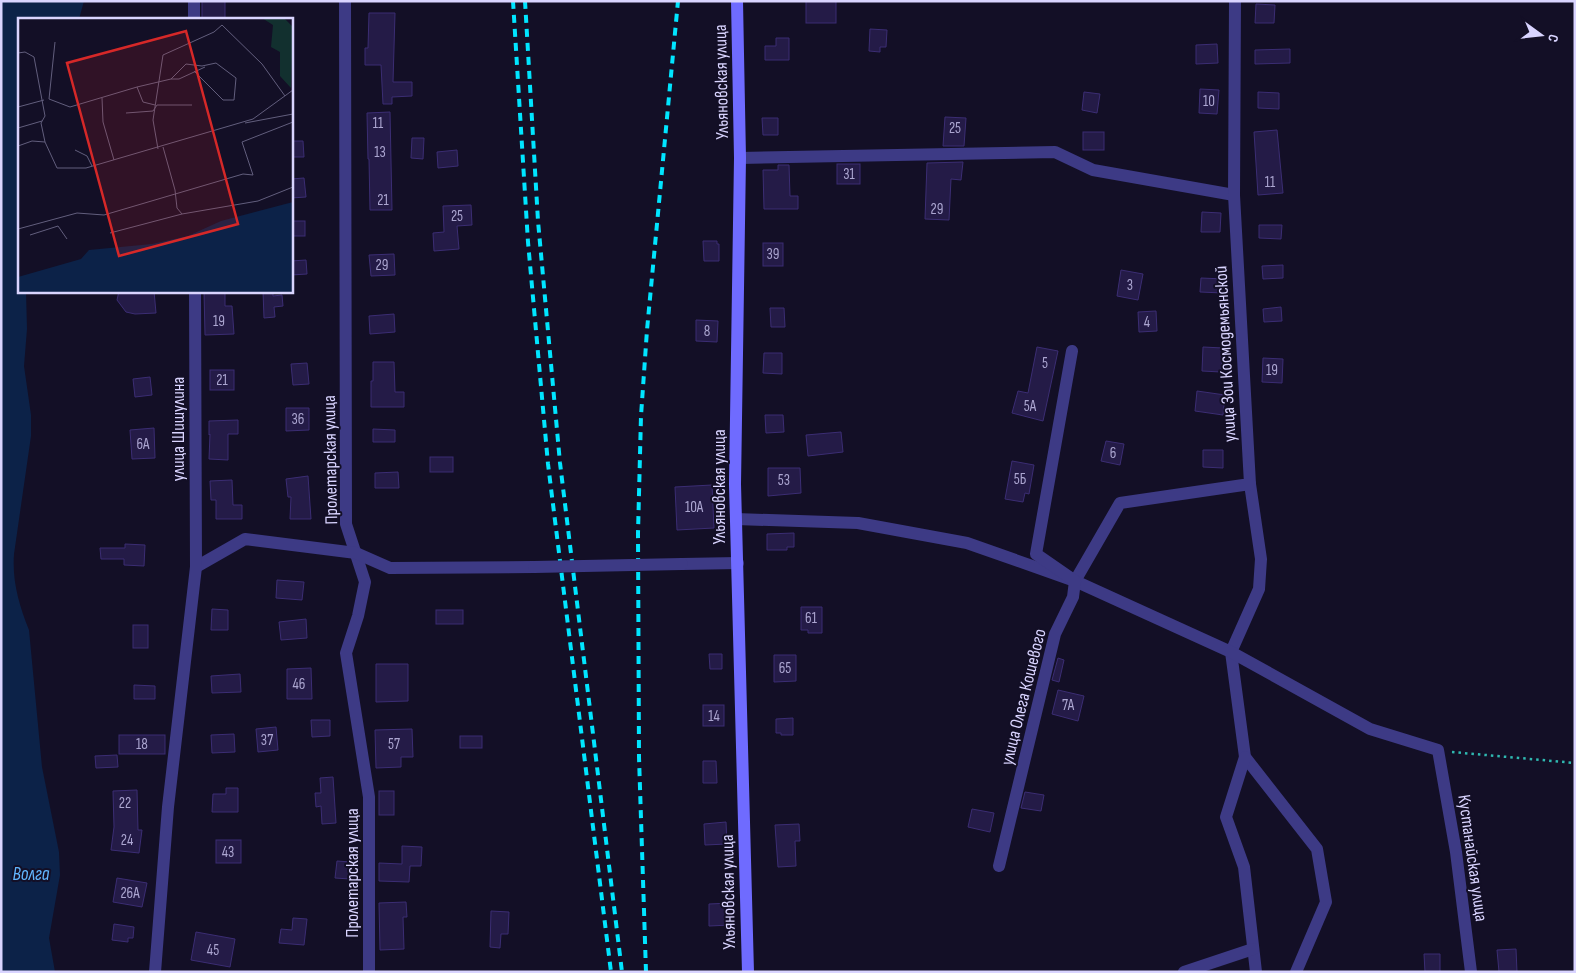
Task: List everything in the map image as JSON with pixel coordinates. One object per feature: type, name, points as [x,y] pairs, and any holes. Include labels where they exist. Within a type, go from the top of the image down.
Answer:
[{"type":"main road","name":"Ульяновская улица","points":[[737,1],[740,158],[736,519],[748,972]]},
{"type":"street","points":[[194,1],[194,18]]},
{"type":"street","name":"Пролетарская улица","points":[[345,1],[346,524],[366,582],[358,616],[346,653],[369,797],[369,972]]},
{"type":"street","name":"улица Зои Космодемьянской","points":[[1231,652],[1259,589],[1261,559],[1250,484],[1234,195],[1236,1]]},
{"type":"street","points":[[740,158],[1055,152],[1093,170],[1234,195]]},
{"type":"street","name":"улица Шишулина","points":[[155,972],[168,807],[196,567],[195,292]]},
{"type":"street","points":[[1072,351],[1036,554],[1075,581]]},
{"type":"street","points":[[1075,581],[1120,503],[1250,484]]},
{"type":"street","points":[[736,519],[867,524],[967,543],[1075,581],[1231,652],[1370,730],[1438,750]]},
{"type":"street","points":[[196,567],[245,539],[356,553],[390,568],[738,563]]},
{"type":"street","name":"улица Олега Кошевого","points":[[999,866],[1055,634],[1073,597],[1075,581]]},
{"type":"street","points":[[1231,652],[1245,757],[1226,817],[1244,867],[1256,972]]},
{"type":"street","name":"Кустанайская улица","points":[[1438,750],[1456,852],[1471,972]]},
{"type":"street","points":[[1245,757],[1317,850],[1326,902],[1296,972]]},
{"type":"street","points":[[1184,972],[1253,949]]},
{"type":"path","points":[[1438,750],[1575,763]]},
{"type":"water","name":"Волга","points":[[1,1],[84,1],[79,18],[18,18],[18,292],[26,292],[27,329],[24,366],[31,415],[31,436],[14,554],[14,574],[17,593],[29,630],[42,767],[59,852],[60,875],[49,938],[55,972],[1,972]]},
{"type":"building","points":[[202,1],[225,1],[225,18],[202,18]]},
{"type":"building","points":[[806,1],[836,1],[836,23],[806,23]]},
{"type":"building","points":[[1256,4],[1275,5],[1274,23],[1255,23]]},
{"type":"building","points":[[369,13],[395,13],[393,82],[412,82],[412,96],[392,97],[392,104],[383,104],[381,65],[365,65],[365,48],[368,48]]},
{"type":"building","points":[[870,29],[887,30],[886,47],[880,47],[880,52],[869,51]]},
{"type":"building","points":[[776,38],[789,38],[789,60],[765,60],[765,46],[776,46]]},
{"type":"building","points":[[1217,44],[1218,63],[1196,64],[1196,45]]},
{"type":"building","points":[[1290,49],[1290,63],[1255,64],[1255,50]]},
{"type":"building","points":[[1200,89],[1219,90],[1217,114],[1199,113]]},
{"type":"building","points":[[1084,92],[1100,94],[1097,113],[1082,110]]},
{"type":"building","points":[[1258,92],[1279,93],[1279,109],[1258,108]]},
{"type":"building","points":[[390,112],[392,210],[370,210],[367,113]]},
{"type":"building","points":[[945,117],[966,118],[964,146],[943,146]]},
{"type":"building","points":[[762,118],[778,118],[778,135],[763,135]]},
{"type":"building","points":[[1277,130],[1283,193],[1258,195],[1254,132]]},
{"type":"building","points":[[1083,132],[1104,132],[1104,150],[1083,150]]},
{"type":"building","points":[[412,138],[424,138],[423,159],[411,158]]},
{"type":"building","points":[[292,141],[303,141],[304,157],[292,157]]},
{"type":"building","points":[[457,150],[458,166],[438,168],[437,152]]},
{"type":"building","points":[[963,162],[961,180],[951,179],[949,220],[925,219],[927,163]]},
{"type":"building","points":[[837,164],[860,164],[860,184],[837,184]]},
{"type":"building","points":[[778,165],[789,165],[790,196],[798,196],[798,209],[764,209],[763,170],[778,170]]},
{"type":"building","points":[[304,178],[306,197],[292,198],[292,179]]},
{"type":"building","points":[[471,205],[472,225],[457,226],[459,249],[434,251],[433,233],[444,232],[443,206]]},
{"type":"building","points":[[1202,212],[1221,213],[1220,232],[1201,232]]},
{"type":"building","points":[[292,221],[305,221],[305,236],[292,236]]},
{"type":"building","points":[[1259,225],[1282,225],[1281,239],[1259,238]]},
{"type":"building","points":[[703,241],[717,241],[717,244],[719,244],[719,261],[704,261]]},
{"type":"building","points":[[763,243],[783,243],[783,266],[763,266]]},
{"type":"building","points":[[394,254],[395,275],[371,276],[369,255]]},
{"type":"building","points":[[306,260],[307,274],[292,275],[292,261]]},
{"type":"building","points":[[1283,265],[1283,278],[1263,279],[1262,266]]},
{"type":"building","points":[[1121,270],[1143,274],[1138,300],[1117,296]]},
{"type":"building","points":[[1201,278],[1224,279],[1223,293],[1200,292]]},
{"type":"building","points":[[119,292],[154,292],[156,313],[135,314],[126,312],[117,300]]},
{"type":"building","points":[[204,292],[225,292],[225,306],[232,306],[234,334],[205,335]]},
{"type":"building","points":[[263,292],[273,292],[273,296],[282,295],[283,306],[274,307],[275,317],[264,318]]},
{"type":"building","points":[[1281,307],[1282,321],[1264,322],[1263,309]]},
{"type":"building","points":[[770,308],[784,308],[785,327],[771,327]]},
{"type":"building","points":[[1156,311],[1157,331],[1139,332],[1138,312]]},
{"type":"building","points":[[394,314],[395,332],[370,334],[369,316]]},
{"type":"building","points":[[696,320],[718,321],[717,342],[696,341]]},
{"type":"building","points":[[1037,347],[1058,351],[1043,421],[1012,413],[1018,391],[1028,393]]},
{"type":"building","points":[[1203,347],[1223,348],[1221,372],[1202,371]]},
{"type":"building","points":[[764,353],[782,353],[782,374],[763,373]]},
{"type":"building","points":[[1263,358],[1283,359],[1282,383],[1262,382]]},
{"type":"building","points":[[373,362],[394,362],[395,392],[404,392],[404,407],[371,407]]},
{"type":"building","points":[[307,363],[309,384],[293,385],[291,364]]},
{"type":"building","points":[[210,370],[234,370],[234,390],[210,390]]},
{"type":"building","points":[[150,377],[152,395],[135,397],[133,379]]},
{"type":"building","points":[[1197,391],[1225,395],[1223,415],[1195,411]]},
{"type":"building","points":[[286,408],[309,408],[309,430],[286,431]]},
{"type":"building","points":[[765,415],[783,415],[784,432],[766,433]]},
{"type":"building","points":[[238,420],[238,434],[228,434],[228,460],[209,459],[209,421]]},
{"type":"building","points":[[154,428],[155,458],[132,459],[130,430]]},
{"type":"building","points":[[373,429],[395,430],[395,442],[373,442]]},
{"type":"building","points":[[841,432],[843,452],[808,456],[806,435]]},
{"type":"building","points":[[1106,441],[1124,444],[1120,465],[1101,461]]},
{"type":"building","points":[[1203,450],[1223,450],[1223,468],[1203,467]]},
{"type":"building","points":[[430,457],[453,457],[453,472],[430,472]]},
{"type":"building","points":[[1012,461],[1034,465],[1029,494],[1025,493],[1023,502],[1005,499]]},
{"type":"building","points":[[768,468],[800,468],[801,493],[768,496]]},
{"type":"building","points":[[398,472],[399,488],[375,488],[375,473]]},
{"type":"building","points":[[308,476],[311,519],[290,519],[291,497],[288,497],[286,479]]},
{"type":"building","points":[[232,480],[233,505],[242,505],[242,519],[216,519],[216,500],[211,500],[210,481]]},
{"type":"building","points":[[712,485],[714,528],[677,530],[675,487]]},
{"type":"building","points":[[794,533],[794,547],[787,547],[787,550],[767,550],[767,534]]},
{"type":"building","points":[[125,544],[145,545],[144,566],[124,565],[124,559],[101,559],[100,548],[125,548]]},
{"type":"building","points":[[277,580],[304,582],[302,600],[276,598]]},
{"type":"building","points":[[801,607],[822,607],[822,633],[808,633],[808,630],[801,630]]},
{"type":"building","points":[[212,609],[228,610],[228,630],[211,630]]},
{"type":"building","points":[[436,610],[463,610],[463,624],[436,624]]},
{"type":"building","points":[[306,619],[307,638],[281,640],[279,622]]},
{"type":"building","points":[[133,625],[148,625],[148,648],[133,648]]},
{"type":"building","points":[[709,654],[722,654],[722,669],[710,669]]},
{"type":"building","points":[[774,655],[796,655],[796,681],[774,682]]},
{"type":"building","points":[[1058,658],[1064,660],[1059,682],[1052,680]]},
{"type":"building","points":[[376,664],[408,664],[408,701],[376,702]]},
{"type":"building","points":[[311,668],[312,699],[287,699],[287,669]]},
{"type":"building","points":[[240,674],[241,692],[212,693],[211,676]]},
{"type":"building","points":[[134,685],[155,686],[155,699],[134,699]]},
{"type":"building","points":[[1058,690],[1084,696],[1078,721],[1052,714]]},
{"type":"building","points":[[703,705],[724,705],[724,726],[703,726]]},
{"type":"building","points":[[793,718],[793,735],[776,733],[776,719]]},
{"type":"building","points":[[311,720],[330,720],[330,736],[312,737]]},
{"type":"building","points":[[276,727],[278,750],[258,752],[256,729]]},
{"type":"building","points":[[412,729],[413,757],[401,757],[401,767],[376,768],[375,730]]},
{"type":"building","points":[[234,734],[235,752],[212,753],[211,735]]},
{"type":"building","points":[[119,735],[165,735],[165,754],[119,754]]},
{"type":"building","points":[[460,736],[482,736],[482,748],[460,748]]},
{"type":"building","points":[[117,755],[118,767],[96,768],[95,756]]},
{"type":"building","points":[[703,761],[716,761],[717,783],[703,783]]},
{"type":"building","points":[[333,777],[336,823],[322,824],[321,806],[316,807],[315,793],[321,793],[320,778]]},
{"type":"building","points":[[226,788],[238,788],[238,812],[212,812],[213,794],[226,794]]},
{"type":"building","points":[[137,790],[138,830],[142,830],[139,853],[111,850],[114,827],[113,791]]},
{"type":"building","points":[[379,791],[394,791],[394,815],[379,815]]},
{"type":"building","points":[[1025,792],[1044,795],[1041,811],[1021,808]]},
{"type":"building","points":[[972,809],[994,813],[990,832],[968,827]]},
{"type":"building","points":[[726,822],[727,844],[705,845],[704,824]]},
{"type":"building","points":[[799,824],[800,841],[795,841],[796,866],[778,867],[775,825]]},
{"type":"building","points":[[216,840],[241,840],[241,863],[216,863]]},
{"type":"building","points":[[402,846],[422,847],[421,866],[410,866],[409,882],[379,881],[379,863],[402,864]]},
{"type":"building","points":[[337,861],[351,862],[350,879],[335,878]]},
{"type":"building","points":[[117,878],[147,883],[142,907],[113,902]]},
{"type":"building","points":[[406,902],[407,917],[403,917],[404,949],[380,950],[379,903]]},
{"type":"building","points":[[731,903],[731,925],[709,926],[709,904]]},
{"type":"building","points":[[491,911],[509,912],[508,934],[501,934],[500,948],[490,947]]},
{"type":"building","points":[[293,918],[307,919],[304,945],[279,943],[281,929],[292,930]]},
{"type":"building","points":[[114,924],[134,927],[133,938],[128,938],[128,942],[112,940]]},
{"type":"building","points":[[196,932],[235,939],[230,967],[191,960]]},
{"type":"building","points":[[1516,949],[1517,972],[1499,972],[1497,950]]},
{"type":"building","points":[[1424,954],[1440,954],[1440,972],[1425,972]]},
{"type":"railway","points":[[513,1],[528,242],[548,464],[611,972]]},
{"type":"railway","points":[[525,1],[538,221],[560,463],[622,972]]},
{"type":"railway","points":[[646,972],[639,757],[638,533],[641,416],[647,330],[678,1]]}]
